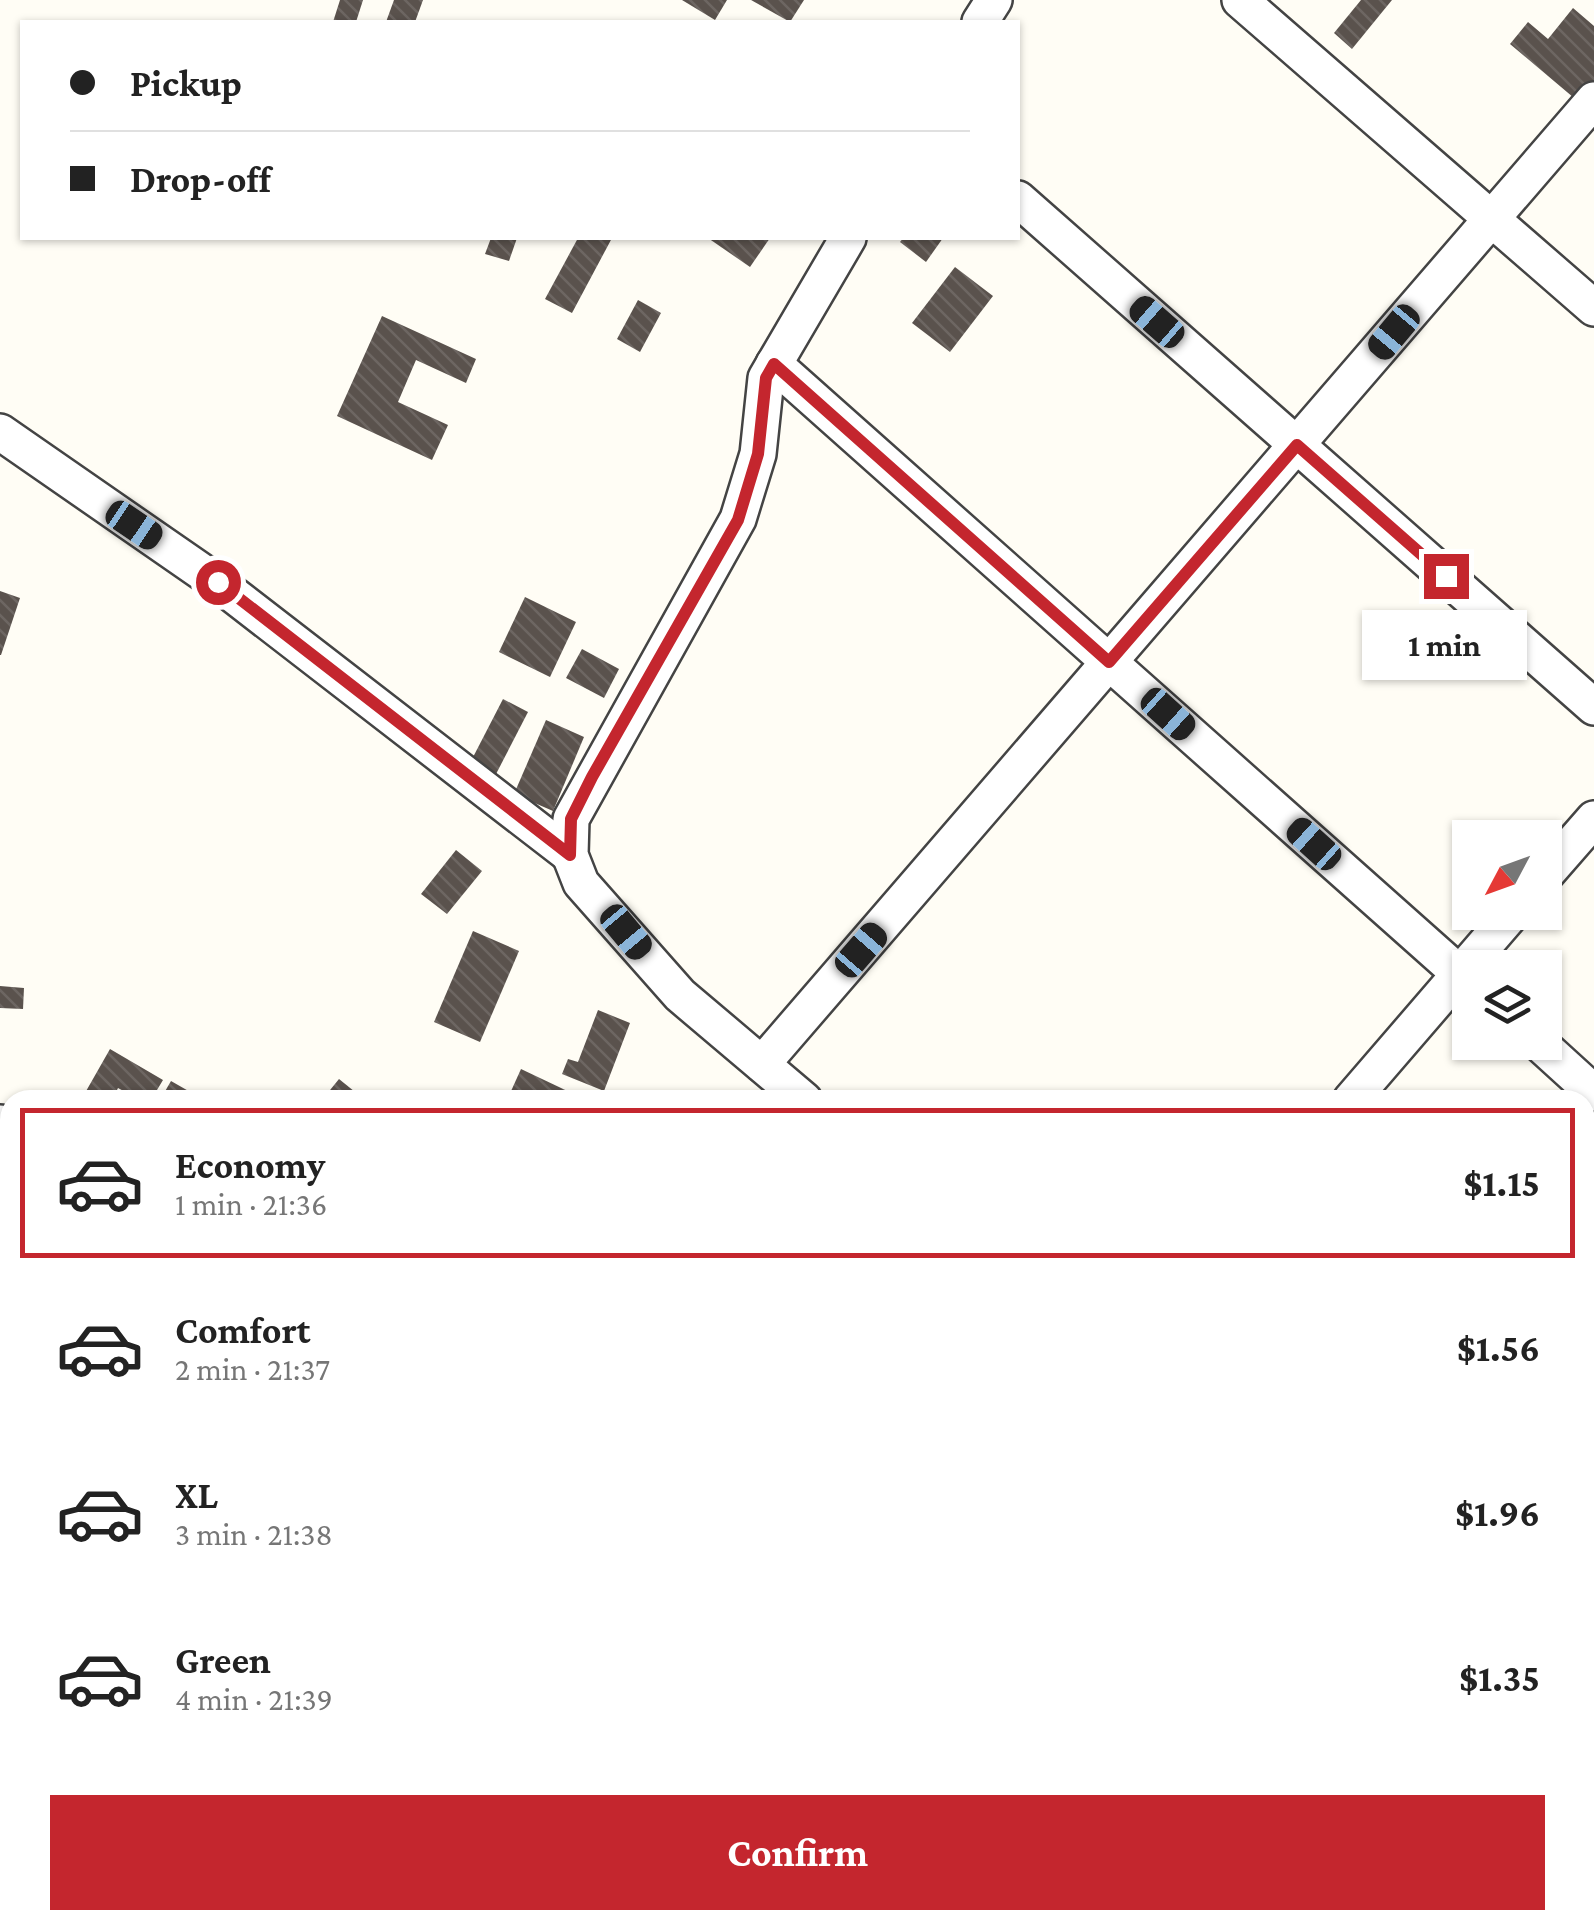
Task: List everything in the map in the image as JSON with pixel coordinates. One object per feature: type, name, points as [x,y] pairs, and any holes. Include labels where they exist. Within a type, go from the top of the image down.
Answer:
[{"type":"street","points":[[1240,0],[1594,308]]},
{"type":"street","points":[[762,1064],[1594,100]]},
{"type":"street","points":[[1020,200],[1594,708]]},
{"type":"street","points":[[792,1090],[680,996],[581,883],[570,855],[571,819],[738,520],[758,454],[766,378],[847,240]]},
{"type":"street","points":[[774,364],[1452,966]]},
{"type":"street","points":[[0,432],[218,582],[570,855]]},
{"type":"street","points":[[1562,856],[1594,818]]},
{"type":"street","points":[[1360,1090],[1452,992]]},
{"type":"street","points":[[1558,1060],[1592,1090]]},
{"type":"building","points":[[340,0],[363,0],[357,20],[334,20]]},
{"type":"building","points":[[394,0],[423,0],[416,20],[387,20]]},
{"type":"building","points":[[682,0],[727,0],[715,20]]},
{"type":"building","points":[[751,0],[804,0],[791,20]]},
{"type":"building","points":[[1361,0],[1392,0],[1352,49],[1334,33]]},
{"type":"building","points":[[1573,8],[1594,26],[1594,86],[1580,103],[1510,44],[1528,22],[1548,39]]},
{"type":"building","points":[[490,240],[516,240],[509,261],[485,254]]},
{"type":"building","points":[[577,240],[611,240],[572,313],[545,299]]},
{"type":"building","points":[[711,240],[769,240],[750,267]]},
{"type":"building","points":[[902,240],[942,240],[926,262]]},
{"type":"building","points":[[955,267],[993,296],[950,352],[912,323]]},
{"type":"building","points":[[638,300],[661,313],[640,352],[617,339]]},
{"type":"building","points":[[382,316],[476,359],[466,383],[416,360],[398,402],[448,425],[432,460],[337,416]]},
{"type":"building","points":[[0,591],[20,598],[1,655],[0,655]]},
{"type":"building","points":[[525,597],[576,622],[550,677],[499,652]]},
{"type":"building","points":[[582,649],[619,669],[604,698],[566,678]]},
{"type":"building","points":[[503,699],[528,712],[495,776],[470,763]]},
{"type":"building","points":[[546,720],[584,737],[553,811],[514,794]]},
{"type":"building","points":[[456,850],[482,871],[447,914],[421,894]]},
{"type":"building","points":[[473,931],[519,951],[480,1042],[434,1022]]},
{"type":"building","points":[[0,986],[24,988],[23,1009],[0,1008]]},
{"type":"building","points":[[598,1010],[630,1023],[604,1090],[562,1074],[568,1059],[578,1062]]},
{"type":"building","points":[[110,1049],[163,1080],[157,1090],[87,1090]]},
{"type":"building","points":[[521,1069],[565,1090],[512,1090]]},
{"type":"building","points":[[339,1079],[353,1090],[330,1090]]},
{"type":"building","points":[[171,1081],[187,1090],[166,1090]]},
{"type":"route","points":[[218,582],[360,696],[570,855],[571,819],[592,777],[738,520],[758,454],[766,378],[774,364],[1109,662],[1297,445],[1446,576]]}]
